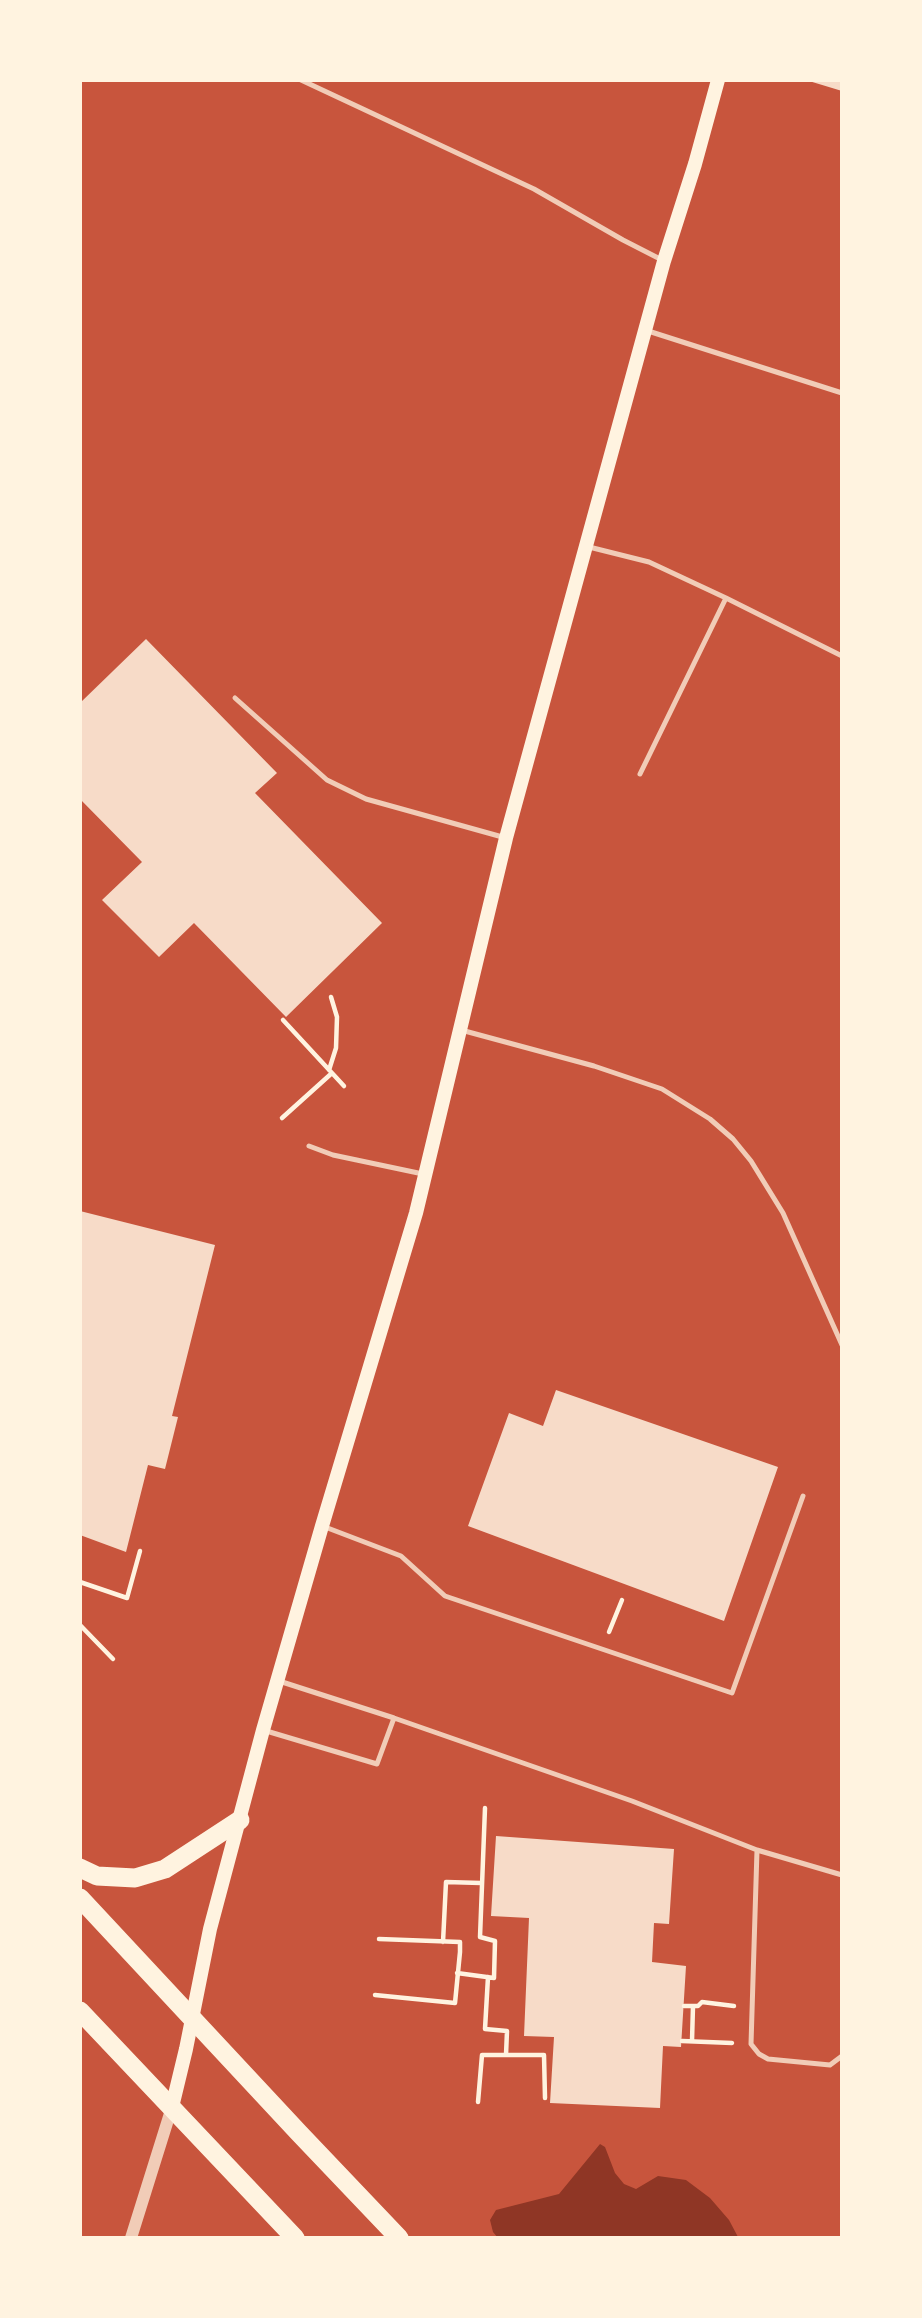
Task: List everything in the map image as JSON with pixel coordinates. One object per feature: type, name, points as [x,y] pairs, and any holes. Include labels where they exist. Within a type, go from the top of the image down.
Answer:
[{"type":"highway","points":[[80,1868],[97,1876],[135,1878],[165,1869],[240,1820]]},
{"type":"highway","points":[[80,1898],[399,2238]]},
{"type":"highway","points":[[80,2011],[295,2238]]},
{"type":"main road","points":[[172,2107],[210,1929],[263,1730],[426,1175],[506,838],[664,261],[718,80]]},
{"type":"street","points":[[131,2238],[172,2107]]},
{"type":"lane","points":[[301,80],[534,189],[664,261]]},
{"type":"lane","points":[[645,330],[842,393]]},
{"type":"lane","points":[[586,546],[649,562],[842,656]]},
{"type":"lane","points":[[640,774],[726,598]]},
{"type":"lane","points":[[235,698],[327,780],[366,799],[506,838]]},
{"type":"lane","points":[[461,1030],[569,1059],[662,1089],[710,1119],[733,1139],[751,1161],[783,1213],[842,1345]]},
{"type":"lane","points":[[309,1146],[333,1155],[426,1175]]},
{"type":"lane","points":[[322,1526],[401,1556],[413,1564],[445,1596],[732,1693],[803,1496]]},
{"type":"lane","points":[[278,1681],[394,1718],[632,1801],[757,1850],[842,1875]]},
{"type":"lane","points":[[263,1730],[377,1764],[394,1718]]},
{"type":"lane","points":[[757,1850],[751,2044],[759,2054],[768,2059],[830,2065],[842,2056]]},
{"type":"path","points":[[282,1118],[330,1071],[336,1048],[337,1017],[331,997]]},
{"type":"path","points":[[283,1020],[344,1086]]},
{"type":"path","points":[[80,1582],[127,1598],[140,1551]]},
{"type":"path","points":[[602,1649],[622,1600]]},
{"type":"path","points":[[80,1625],[113,1659]]},
{"type":"path","points":[[457,1973],[494,1978],[495,1941],[480,1937],[485,1808]]},
{"type":"path","points":[[443,1942],[446,1882],[481,1883]]},
{"type":"path","points":[[375,1995],[455,2003],[460,1942],[379,1939]]},
{"type":"path","points":[[488,1977],[485,2029],[507,2031],[506,2055]]},
{"type":"path","points":[[684,2006],[698,2006],[702,2002],[752,2008]]},
{"type":"path","points":[[692,2041],[693,2006]]},
{"type":"path","points":[[682,2041],[751,2044]]},
{"type":"path","points":[[478,2102],[482,2055],[544,2055],[545,2098]]},
{"type":"shaded area","points":[[600,2144],[605,2147],[615,2173],[624,2184],[636,2189],[658,2176],[686,2180],[710,2198],[729,2220],[738,2237],[498,2238],[493,2232],[490,2220],[496,2210],[559,2194]]},
{"type":"building","points":[[842,80],[842,91],[809,81]]},
{"type":"building","points":[[146,639],[277,773],[255,793],[382,923],[286,1017],[194,923],[159,957],[102,900],[142,862],[80,799],[80,703]]},
{"type":"building","points":[[80,1211],[215,1245],[172,1416],[178,1417],[165,1469],[148,1465],[126,1552],[80,1535]]},
{"type":"building","points":[[556,1390],[778,1467],[724,1621],[468,1526],[509,1413],[543,1426]]},
{"type":"building","points":[[496,1836],[674,1849],[669,1924],[654,1923],[652,1962],[686,1966],[681,2047],[663,2046],[660,2108],[550,2103],[554,2037],[524,2036],[529,1918],[491,1916]]}]
